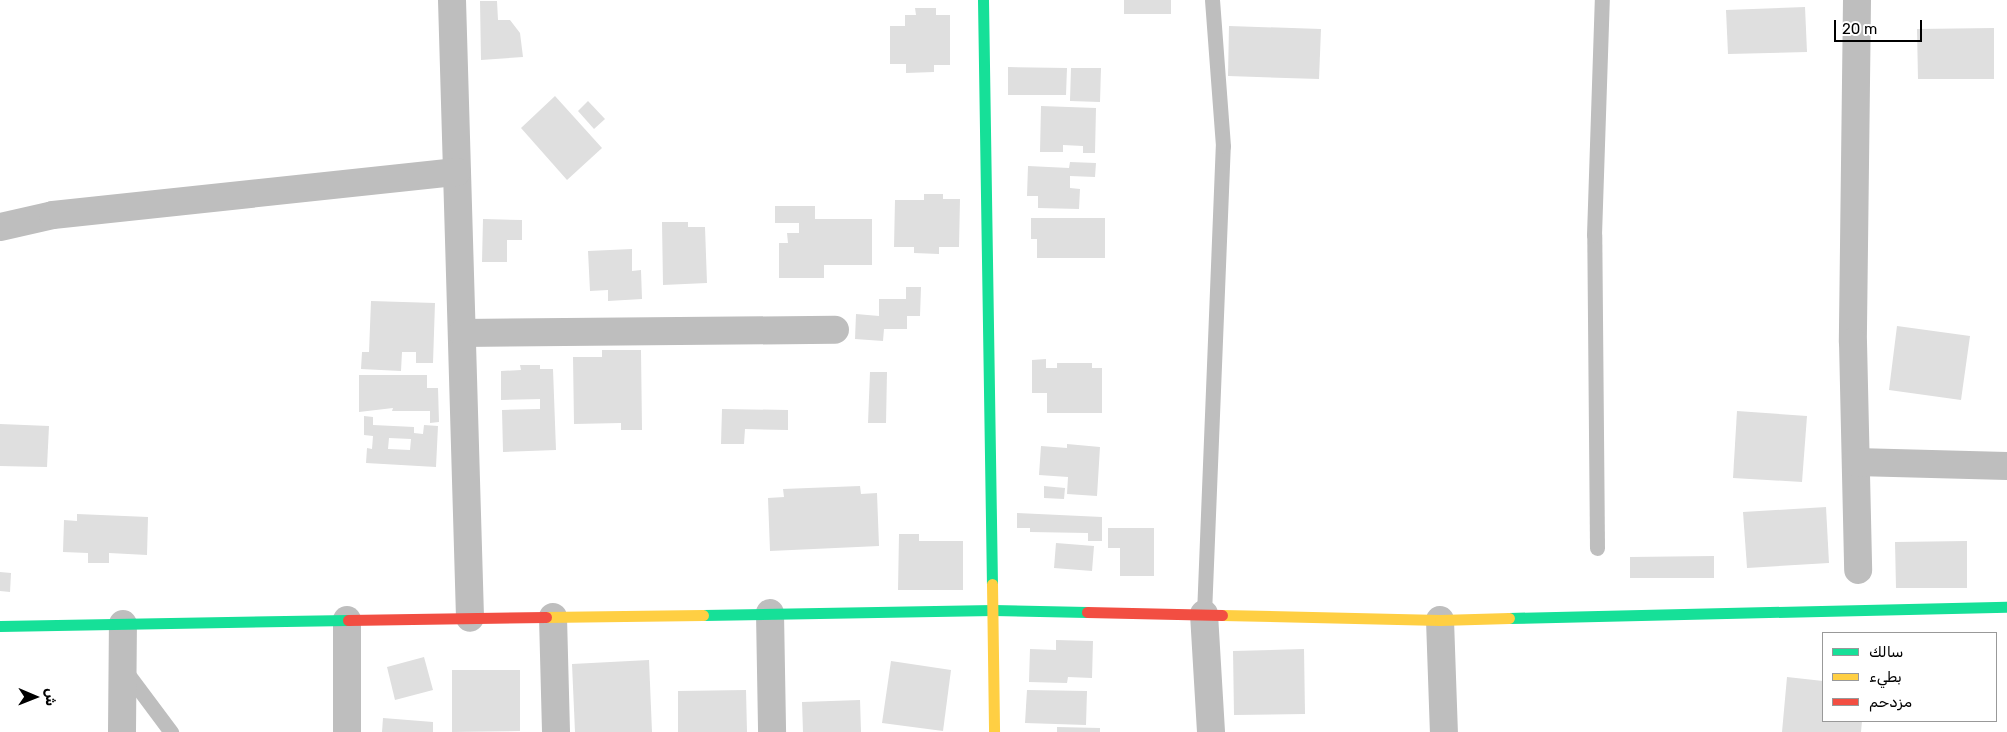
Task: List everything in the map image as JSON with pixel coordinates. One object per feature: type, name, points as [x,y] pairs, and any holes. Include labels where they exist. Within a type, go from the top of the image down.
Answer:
[{"type":"street","points":[[452,0],[470,618]]},
{"type":"street","points":[[984,0],[994,732]]},
{"type":"street","points":[[1857,0],[1853,342],[1858,570]]},
{"type":"street","points":[[0,227],[53,215],[457,172]]},
{"type":"street","points":[[462,333],[835,330]]},
{"type":"street","points":[[1856,462],[2007,466]]},
{"type":"street","points":[[0,626],[992,610],[1440,620],[1814,608],[2007,607]]},
{"type":"street","points":[[770,613],[772,732]]},
{"type":"street","points":[[1204,614],[1211,732]]},
{"type":"street","points":[[553,617],[556,732]]},
{"type":"street","points":[[347,620],[347,732]]},
{"type":"street","points":[[1440,620],[1444,732]]},
{"type":"street","points":[[122,732],[123,624]]},
{"type":"lane","points":[[1204,614],[1223,146],[1212,0]]},
{"type":"lane","points":[[1597,548],[1594,235],[1602,0]]},
{"type":"lane","points":[[123,668],[172,732]]},
{"type":"building","points":[[1124,0],[1171,0],[1171,14],[1124,14]]},
{"type":"building","points":[[480,1],[497,1],[498,20],[510,20],[520,33],[523,57],[481,60]]},
{"type":"building","points":[[1805,7],[1807,52],[1728,54],[1726,10]]},
{"type":"building","points":[[915,8],[936,8],[936,15],[950,15],[950,65],[934,65],[934,72],[906,73],[906,64],[890,64],[890,26],[905,26],[905,15],[916,15]]},
{"type":"building","points":[[1229,26],[1321,29],[1319,79],[1228,76]]},
{"type":"building","points":[[1994,28],[1994,79],[1918,79],[1917,29]]},
{"type":"building","points":[[1008,67],[1067,68],[1066,95],[1008,95]]},
{"type":"building","points":[[1071,68],[1101,68],[1100,102],[1070,101]]},
{"type":"building","points":[[555,96],[602,148],[567,180],[521,128]]},
{"type":"building","points":[[588,101],[605,119],[594,129],[578,111]]},
{"type":"building","points":[[1041,106],[1096,108],[1095,153],[1083,153],[1083,146],[1063,145],[1063,152],[1040,152]]},
{"type":"building","points":[[1070,162],[1096,163],[1095,177],[1070,176],[1070,188],[1080,189],[1079,209],[1038,208],[1038,196],[1027,196],[1028,166],[1069,168]]},
{"type":"building","points":[[924,194],[943,194],[943,199],[960,199],[959,247],[939,247],[939,254],[914,253],[914,247],[894,247],[895,200],[924,200]]},
{"type":"building","points":[[775,206],[815,206],[815,219],[872,219],[872,265],[824,265],[824,278],[779,278],[779,243],[788,243],[787,233],[799,233],[799,223],[775,223]]},
{"type":"building","points":[[1031,218],[1105,218],[1105,258],[1037,258],[1037,239],[1031,239]]},
{"type":"building","points":[[483,219],[522,220],[522,240],[507,240],[507,262],[482,262]]},
{"type":"building","points":[[662,222],[688,222],[688,227],[705,227],[707,283],[663,285]]},
{"type":"building","points":[[632,249],[632,271],[641,270],[642,299],[608,301],[608,290],[590,291],[588,251]]},
{"type":"building","points":[[906,287],[921,287],[920,316],[907,316],[907,329],[884,329],[883,341],[855,339],[856,314],[879,316],[879,299],[906,299]]},
{"type":"building","points":[[371,301],[435,303],[433,363],[416,363],[416,352],[402,352],[401,371],[361,369],[362,352],[369,352]]},
{"type":"building","points":[[1897,326],[1970,336],[1961,400],[1889,390]]},
{"type":"building","points":[[602,350],[641,350],[642,430],[621,430],[621,423],[574,424],[573,357],[602,357]]},
{"type":"building","points":[[1046,359],[1046,368],[1057,368],[1057,363],[1092,363],[1092,368],[1102,368],[1102,413],[1047,413],[1047,393],[1032,393],[1032,360]]},
{"type":"building","points":[[520,365],[540,365],[540,369],[553,369],[556,450],[503,452],[502,410],[540,409],[540,399],[501,400],[501,371],[521,370]]},
{"type":"building","points":[[870,372],[887,372],[886,423],[868,423]]},
{"type":"building","points":[[359,375],[427,375],[427,388],[438,388],[439,422],[430,423],[430,411],[392,411],[393,408],[359,412]]},
{"type":"building","points":[[722,409],[788,410],[788,430],[745,429],[744,444],[721,444]]},
{"type":"building","points":[[1737,411],[1807,416],[1802,482],[1733,478]]},
{"type":"building","points":[[364,416],[373,417],[373,425],[414,427],[414,433],[423,434],[424,425],[438,426],[436,467],[366,463],[367,448],[372,449],[373,436],[364,435]],"holes":[[[389,438],[411,439],[410,450],[388,449]]]},
{"type":"building","points":[[0,424],[49,426],[47,467],[0,466]]},
{"type":"building","points":[[1067,444],[1100,447],[1097,496],[1067,494],[1068,477],[1039,475],[1041,446],[1067,448]]},
{"type":"building","points":[[860,486],[861,494],[877,493],[879,546],[770,551],[768,498],[784,497],[783,489]]},
{"type":"building","points":[[1044,486],[1065,488],[1064,499],[1044,498]]},
{"type":"building","points":[[1826,507],[1829,563],[1747,568],[1743,512]]},
{"type":"building","points":[[1017,513],[1102,517],[1102,541],[1088,541],[1088,533],[1030,532],[1030,528],[1017,528]]},
{"type":"building","points":[[77,514],[148,517],[147,555],[109,553],[109,563],[88,563],[88,553],[63,552],[64,520],[77,521]]},
{"type":"building","points":[[1108,528],[1154,528],[1154,576],[1120,576],[1120,548],[1108,548]]},
{"type":"building","points":[[899,534],[919,534],[919,541],[963,541],[963,590],[898,590]]},
{"type":"building","points":[[1967,541],[1967,588],[1896,588],[1895,542]]},
{"type":"building","points":[[1056,543],[1094,546],[1092,571],[1054,568]]},
{"type":"building","points":[[1714,556],[1714,578],[1630,578],[1630,557]]},
{"type":"building","points":[[0,572],[11,573],[10,592],[0,591]]},
{"type":"building","points":[[1056,640],[1093,641],[1092,678],[1068,677],[1067,683],[1029,682],[1030,649],[1056,650]]},
{"type":"building","points":[[1304,649],[1305,714],[1234,715],[1233,651]]},
{"type":"building","points":[[424,657],[433,690],[395,700],[387,667]]},
{"type":"building","points":[[649,660],[652,732],[575,732],[572,664]]},
{"type":"building","points":[[891,661],[951,670],[943,731],[882,723]]},
{"type":"building","points":[[452,670],[520,670],[520,731],[452,732]]},
{"type":"building","points":[[1787,677],[1822,681],[1822,722],[1862,722],[1861,732],[1782,732]]},
{"type":"building","points":[[746,690],[747,732],[678,732],[678,691]]},
{"type":"building","points":[[1027,690],[1087,691],[1086,725],[1025,723]]},
{"type":"building","points":[[860,700],[861,732],[803,732],[802,702]]},
{"type":"building","points":[[383,718],[433,722],[433,732],[382,732]]},
{"type":"building","points":[[1057,727],[1100,728],[1100,732],[1057,732]]},
{"type":"traffic: fast","points":[[983,0],[992,584]]},
{"type":"traffic: fast","points":[[1509,618],[2007,607]]},
{"type":"traffic: fast","points":[[703,615],[993,610],[1087,612]]},
{"type":"traffic: fast","points":[[0,626],[348,620]]},
{"type":"traffic: slow","points":[[992,584],[994,732]]},
{"type":"traffic: slow","points":[[546,617],[703,615]]},
{"type":"traffic: slow","points":[[1222,615],[1440,620],[1509,618]]},
{"type":"traffic: jam","points":[[1087,612],[1222,615]]},
{"type":"traffic: jam","points":[[348,620],[546,617]]}]
